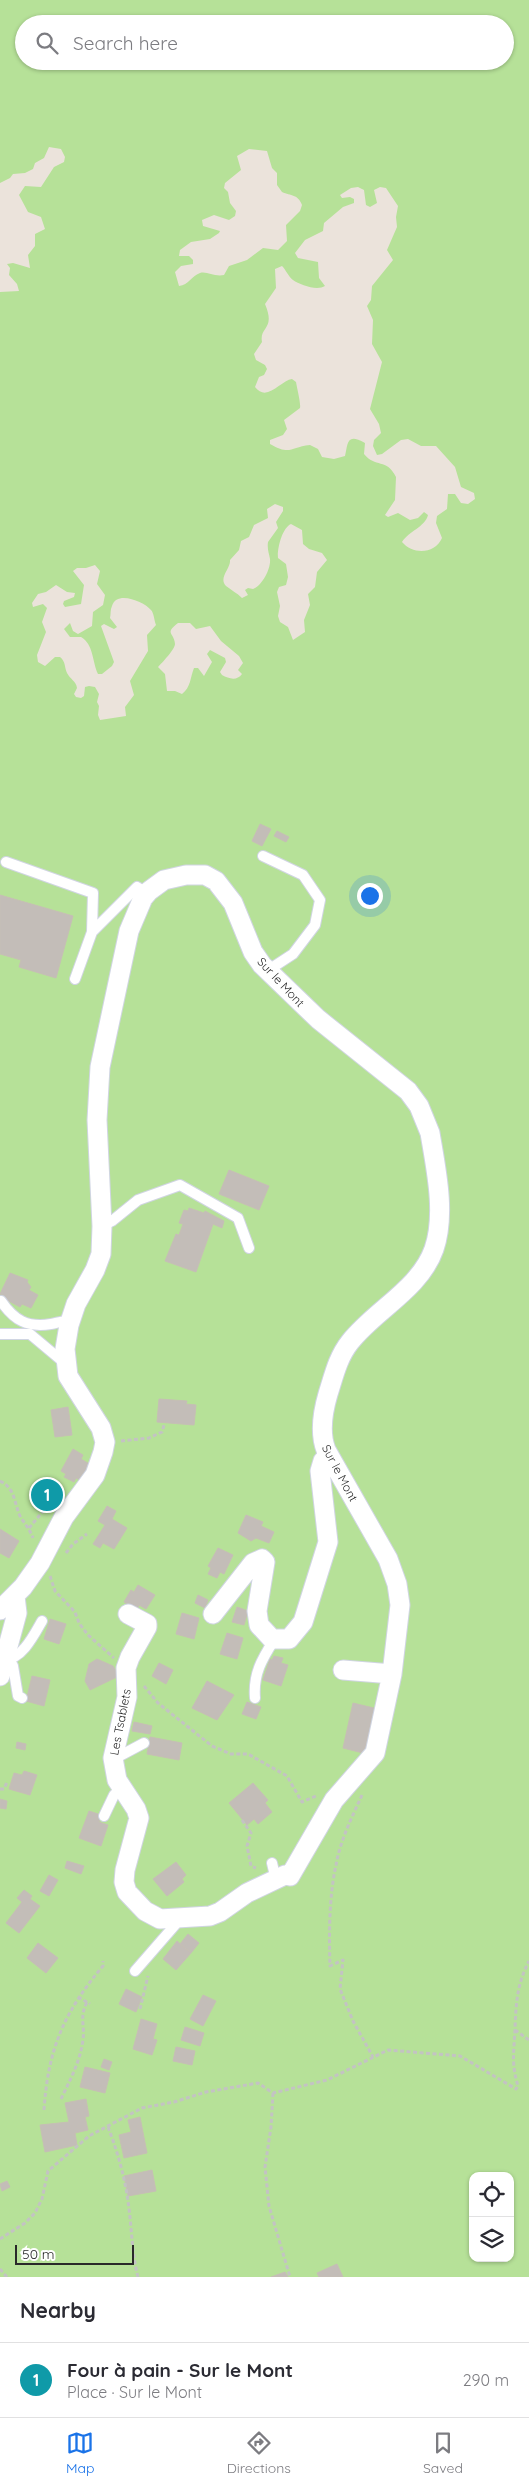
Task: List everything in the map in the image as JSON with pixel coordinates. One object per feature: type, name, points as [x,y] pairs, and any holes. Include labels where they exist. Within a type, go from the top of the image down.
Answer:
[{"type":"street","name":"Sur le Mont","points":[[105,1442],[96,1418],[72,1386],[65,1359],[70,1322],[76,1304],[100,1259],[102,1226],[97,1153],[100,1067],[129,931],[134,916],[147,893],[155,886],[174,877],[186,875],[211,877],[227,893],[253,952],[267,971],[318,1019],[408,1092],[426,1120],[432,1146],[439,1216],[433,1250],[415,1278],[361,1330],[338,1361],[326,1400],[322,1422],[322,1440],[329,1456],[388,1559],[397,1584],[400,1605],[392,1674],[375,1753]]},
{"type":"street","points":[[4,1665],[17,1613],[5,1604],[41,1574],[64,1517],[95,1475],[105,1442]]},
{"type":"street","points":[[212,1614],[253,1564],[262,1558],[265,1562],[258,1598],[258,1620],[264,1631],[274,1640],[290,1639],[297,1632],[303,1622],[324,1559],[328,1537],[320,1471],[323,1461],[329,1456]]},
{"type":"street","name":"Les Tsablets","points":[[128,1614],[147,1624],[147,1627],[126,1668],[127,1693],[112,1759],[114,1772],[136,1809],[139,1818],[137,1832],[127,1861],[125,1887],[137,1904],[154,1916],[164,1920],[215,1915],[274,1871],[290,1876],[334,1800],[375,1753]]},
{"type":"street","points":[[343,1670],[392,1674]]},
{"type":"lane","points":[[263,856],[302,875],[320,900],[315,925],[294,954],[267,971]]},
{"type":"lane","points":[[6,862],[93,892],[92,932],[75,979]]},
{"type":"lane","points":[[92,932],[137,886],[147,893]]},
{"type":"lane","points":[[102,1226],[112,1222],[138,1200],[180,1185],[238,1218],[249,1248]]},
{"type":"lane","points":[[0,1301],[13,1316],[24,1323],[43,1326],[64,1321],[70,1322]]},
{"type":"lane","points":[[0,1334],[30,1334],[62,1360],[65,1359]]},
{"type":"lane","points":[[4,1665],[32,1639],[42,1621]]},
{"type":"lane","points":[[255,1698],[255,1676],[274,1640]]},
{"type":"lane","points":[[4,1665],[12,1666],[18,1696],[22,1698]]},
{"type":"lane","points":[[112,1759],[144,1743]]},
{"type":"lane","points":[[104,1816],[114,1795],[122,1787]]},
{"type":"lane","points":[[135,1971],[175,1925],[178,1918]]},
{"type":"path","points":[[105,1442],[149,1438],[162,1432],[164,1425]]},
{"type":"path","points":[[0,1481],[6,1484],[16,1499],[20,1516],[29,1528],[36,1545]]},
{"type":"path","points":[[29,1528],[50,1504]]},
{"type":"path","points":[[61,1559],[72,1544],[87,1534]]},
{"type":"path","points":[[41,1574],[75,1612],[78,1623],[88,1635],[126,1668],[158,1704],[212,1746],[230,1754],[248,1754],[287,1776],[302,1802],[317,1795]]},
{"type":"path","points":[[0,1789],[4,1789],[7,1782]]},
{"type":"path","points":[[363,1794],[351,1819],[336,1864],[329,1935],[330,1966],[342,1960],[340,1989],[354,2021],[373,2056]]},
{"type":"path","points":[[242,1820],[251,1834],[247,1846],[251,1866],[254,1869],[262,1864],[274,1871]]},
{"type":"path","points":[[44,2110],[46,2085],[52,2058],[63,2025],[78,1997],[103,1966],[103,1961]]},
{"type":"path","points":[[273,2094],[327,2080],[388,2050],[460,2056],[516,2089],[518,2086],[513,2071],[512,2053],[515,2007],[518,1984],[529,1961]]},
{"type":"path","points":[[140,2010],[148,1969],[142,1962]]},
{"type":"path","points":[[61,2100],[80,2055],[83,2034],[81,2016],[89,2003],[78,1997]]},
{"type":"path","points":[[515,2030],[529,2040]]},
{"type":"path","points":[[0,2240],[25,2223],[35,2213],[42,2199],[46,2177],[53,2166],[89,2136],[142,2108],[174,2102],[206,2092],[258,2083],[273,2094]]},
{"type":"path","points":[[273,2094],[271,2127],[265,2167],[269,2206],[290,2277]]},
{"type":"path","points":[[108,2127],[119,2159],[129,2207],[131,2246],[138,2277]]},
{"type":"path","points":[[0,2269],[7,2277]]},
{"type":"green space","points":[[0,0],[529,0],[529,2277],[0,2277],[0,292],[19,291],[17,284],[9,275],[10,268],[7,264],[13,263],[30,268],[28,255],[35,246],[35,234],[45,229],[41,217],[28,212],[19,195],[25,186],[41,187],[54,167],[64,162],[65,157],[61,149],[49,147],[44,158],[35,163],[33,169],[25,173],[13,174],[10,178],[0,183]],"holes":[[[249,149],[267,151],[272,168],[277,173],[277,185],[282,192],[296,197],[302,205],[300,211],[286,225],[287,241],[278,250],[263,248],[247,260],[229,266],[224,275],[200,273],[179,286],[175,272],[181,266],[193,264],[193,260],[189,256],[179,256],[180,250],[191,242],[210,239],[220,231],[203,226],[202,220],[214,215],[229,220],[235,216],[236,211],[230,203],[228,192],[224,188],[225,183],[241,170],[237,156]],[[358,187],[364,190],[366,205],[370,207],[377,203],[374,190],[380,187],[386,188],[398,206],[397,227],[387,250],[393,260],[372,286],[371,300],[367,306],[373,320],[372,344],[382,362],[370,409],[379,424],[381,433],[374,440],[373,446],[377,455],[382,454],[401,440],[408,439],[421,446],[436,446],[455,467],[461,487],[474,493],[475,499],[468,504],[461,503],[455,494],[448,494],[447,509],[437,516],[436,523],[442,538],[439,543],[429,550],[418,551],[402,542],[424,523],[428,515],[424,512],[418,518],[410,520],[398,513],[388,517],[385,515],[395,500],[396,477],[389,467],[372,461],[364,454],[365,443],[351,439],[345,456],[334,459],[322,457],[318,449],[310,445],[290,450],[277,448],[270,444],[270,440],[283,435],[287,429],[284,420],[300,408],[296,382],[292,379],[288,380],[269,392],[264,393],[255,387],[259,377],[264,375],[267,369],[265,365],[256,360],[254,354],[262,342],[263,333],[269,319],[265,304],[276,288],[275,269],[282,266],[293,280],[304,285],[313,288],[325,286],[319,278],[318,262],[298,258],[295,253],[305,240],[323,231],[324,223],[343,207],[354,203],[354,199],[350,197],[342,198],[340,195],[351,188]],[[275,504],[283,507],[283,511],[276,522],[278,528],[268,542],[270,563],[267,572],[263,581],[256,587],[245,590],[248,595],[242,598],[226,586],[223,580],[224,576],[230,560],[239,550],[241,541],[249,537],[254,525],[268,518],[267,509]],[[291,524],[302,530],[303,544],[309,549],[322,553],[327,560],[317,572],[315,587],[308,594],[310,605],[304,620],[305,632],[293,640],[288,627],[280,622],[278,616],[280,606],[277,592],[279,587],[286,585],[288,577],[286,564],[278,558],[278,549],[285,530]],[[95,565],[100,571],[97,584],[105,595],[103,605],[93,612],[92,626],[78,634],[73,631],[70,623],[64,629],[70,637],[81,637],[85,640],[92,654],[98,674],[102,674],[114,662],[101,626],[104,624],[114,629],[117,627],[110,618],[111,608],[115,601],[125,598],[143,604],[153,613],[156,625],[147,635],[148,651],[130,681],[134,695],[125,707],[126,716],[100,720],[97,702],[99,694],[95,687],[85,687],[84,696],[81,698],[76,697],[74,694],[77,688],[67,673],[64,662],[60,657],[55,657],[45,666],[38,662],[37,655],[46,632],[42,622],[47,608],[43,604],[33,607],[32,603],[38,594],[46,592],[56,585],[67,592],[75,593],[74,597],[64,601],[65,607],[81,604],[84,585],[73,571],[77,568]],[[178,623],[190,623],[196,629],[210,626],[221,641],[239,656],[243,663],[238,670],[242,674],[238,678],[227,678],[222,675],[220,672],[226,662],[225,658],[210,650],[207,654],[212,662],[204,676],[198,668],[194,668],[189,685],[182,694],[175,691],[167,691],[165,674],[158,667],[168,656],[175,644],[171,629]]]},
{"type":"building","points":[[260,824],[271,829],[262,846],[252,841]]},
{"type":"building","points":[[277,831],[289,837],[286,842],[274,836]]},
{"type":"building","points":[[0,895],[73,916],[56,978],[19,967],[21,960],[0,954]]},
{"type":"building","points":[[229,1170],[269,1186],[259,1210],[219,1194]]},
{"type":"building","points":[[189,1208],[204,1213],[205,1211],[224,1221],[222,1228],[213,1224],[196,1272],[165,1261],[176,1234],[179,1235],[183,1224],[179,1223],[184,1210],[188,1211]]},
{"type":"building","points":[[10,1273],[28,1280],[27,1282],[31,1287],[29,1290],[38,1295],[31,1308],[22,1304],[20,1307],[3,1298],[4,1296],[0,1294]]},
{"type":"building","points":[[159,1399],[187,1401],[186,1404],[196,1405],[194,1425],[157,1422]]},
{"type":"building","points":[[68,1407],[72,1435],[55,1437],[51,1410]]},
{"type":"building","points":[[73,1449],[83,1455],[81,1459],[91,1465],[82,1481],[76,1478],[74,1482],[64,1477],[66,1474],[61,1471]]},
{"type":"building","points":[[47,1489],[54,1496],[48,1502],[41,1494]]},
{"type":"building","points":[[107,1506],[116,1511],[112,1519],[127,1528],[114,1549],[103,1543],[100,1548],[93,1544],[105,1525],[98,1521]]},
{"type":"building","points":[[246,1515],[263,1522],[261,1526],[274,1532],[269,1543],[256,1538],[251,1541],[238,1533]]},
{"type":"building","points":[[0,1529],[19,1541],[9,1558],[0,1553]]},
{"type":"building","points":[[218,1548],[233,1555],[224,1574],[220,1572],[217,1578],[208,1574],[211,1568],[208,1566]]},
{"type":"building","points":[[138,1585],[155,1595],[146,1609],[139,1605],[137,1610],[124,1602],[131,1590],[134,1592]]},
{"type":"building","points":[[198,1595],[208,1600],[205,1608],[195,1603]]},
{"type":"building","points":[[237,1607],[248,1611],[244,1625],[232,1622]]},
{"type":"building","points":[[182,1613],[199,1618],[194,1639],[176,1634]]},
{"type":"building","points":[[50,1619],[66,1624],[59,1644],[44,1639]]},
{"type":"building","points":[[227,1633],[243,1638],[237,1659],[220,1654]]},
{"type":"building","points":[[274,1656],[283,1658],[281,1663],[288,1665],[281,1686],[263,1680],[270,1659],[272,1660]]},
{"type":"building","points":[[97,1659],[113,1666],[119,1676],[90,1690],[85,1681],[89,1664]]},
{"type":"building","points":[[159,1663],[173,1670],[166,1684],[152,1676]]},
{"type":"building","points":[[32,1676],[50,1680],[44,1706],[26,1701]]},
{"type":"building","points":[[207,1681],[234,1695],[217,1720],[192,1708]]},
{"type":"building","points":[[247,1702],[261,1707],[256,1719],[242,1714]]},
{"type":"building","points":[[353,1703],[378,1709],[367,1754],[343,1748]]},
{"type":"building","points":[[134,1722],[152,1726],[150,1734],[132,1731]]},
{"type":"building","points":[[150,1737],[182,1743],[179,1760],[147,1754]]},
{"type":"building","points":[[17,1742],[26,1744],[25,1750],[16,1748]]},
{"type":"building","points":[[24,1771],[37,1775],[30,1795],[9,1789],[14,1773],[22,1775]]},
{"type":"building","points":[[253,1783],[268,1800],[265,1803],[272,1812],[258,1824],[254,1819],[247,1825],[229,1803]]},
{"type":"building","points":[[0,1799],[7,1801],[6,1809],[0,1808]]},
{"type":"building","points":[[89,1811],[101,1815],[99,1822],[108,1825],[101,1846],[79,1838]]},
{"type":"building","points":[[67,1861],[84,1866],[81,1874],[65,1868]]},
{"type":"building","points":[[176,1862],[186,1875],[182,1879],[184,1882],[167,1896],[153,1879]]},
{"type":"building","points":[[49,1875],[58,1880],[49,1896],[40,1891]]},
{"type":"building","points":[[24,1890],[32,1896],[30,1899],[40,1906],[19,1933],[6,1923],[22,1902],[17,1898]]},
{"type":"building","points":[[188,1934],[199,1943],[191,1953],[180,1944]]},
{"type":"building","points":[[177,1941],[191,1953],[176,1970],[163,1959]]},
{"type":"building","points":[[38,1943],[58,1958],[46,1973],[27,1958]]},
{"type":"building","points":[[126,1989],[142,1997],[136,2012],[119,2004]]},
{"type":"building","points":[[203,1995],[216,2001],[203,2026],[190,2019]]},
{"type":"building","points":[[141,2019],[157,2024],[153,2039],[157,2040],[152,2055],[133,2049]]},
{"type":"building","points":[[185,2027],[204,2033],[200,2046],[181,2040]]},
{"type":"building","points":[[176,2047],[195,2051],[192,2065],[173,2061]]},
{"type":"building","points":[[104,2059],[112,2062],[109,2070],[101,2067]]},
{"type":"building","points":[[85,2067],[110,2073],[105,2093],[80,2087]]},
{"type":"building","points":[[86,2099],[89,2116],[85,2117],[88,2130],[75,2133],[77,2145],[45,2152],[40,2125],[69,2122],[65,2103]]},
{"type":"building","points":[[140,2117],[147,2153],[124,2158],[119,2135],[131,2132],[128,2120]]},
{"type":"building","points":[[152,2170],[156,2191],[128,2196],[124,2176]]},
{"type":"building","points":[[7,2181],[10,2187],[2,2191],[0,2184]]},
{"type":"building","points":[[337,2264],[343,2277],[319,2277],[317,2273]]},
{"type":"building","points":[[285,2272],[288,2277],[271,2277]]},
{"type":"place","name":"Four à pain - Sur le Mont","points":[[47,1495]]}]
